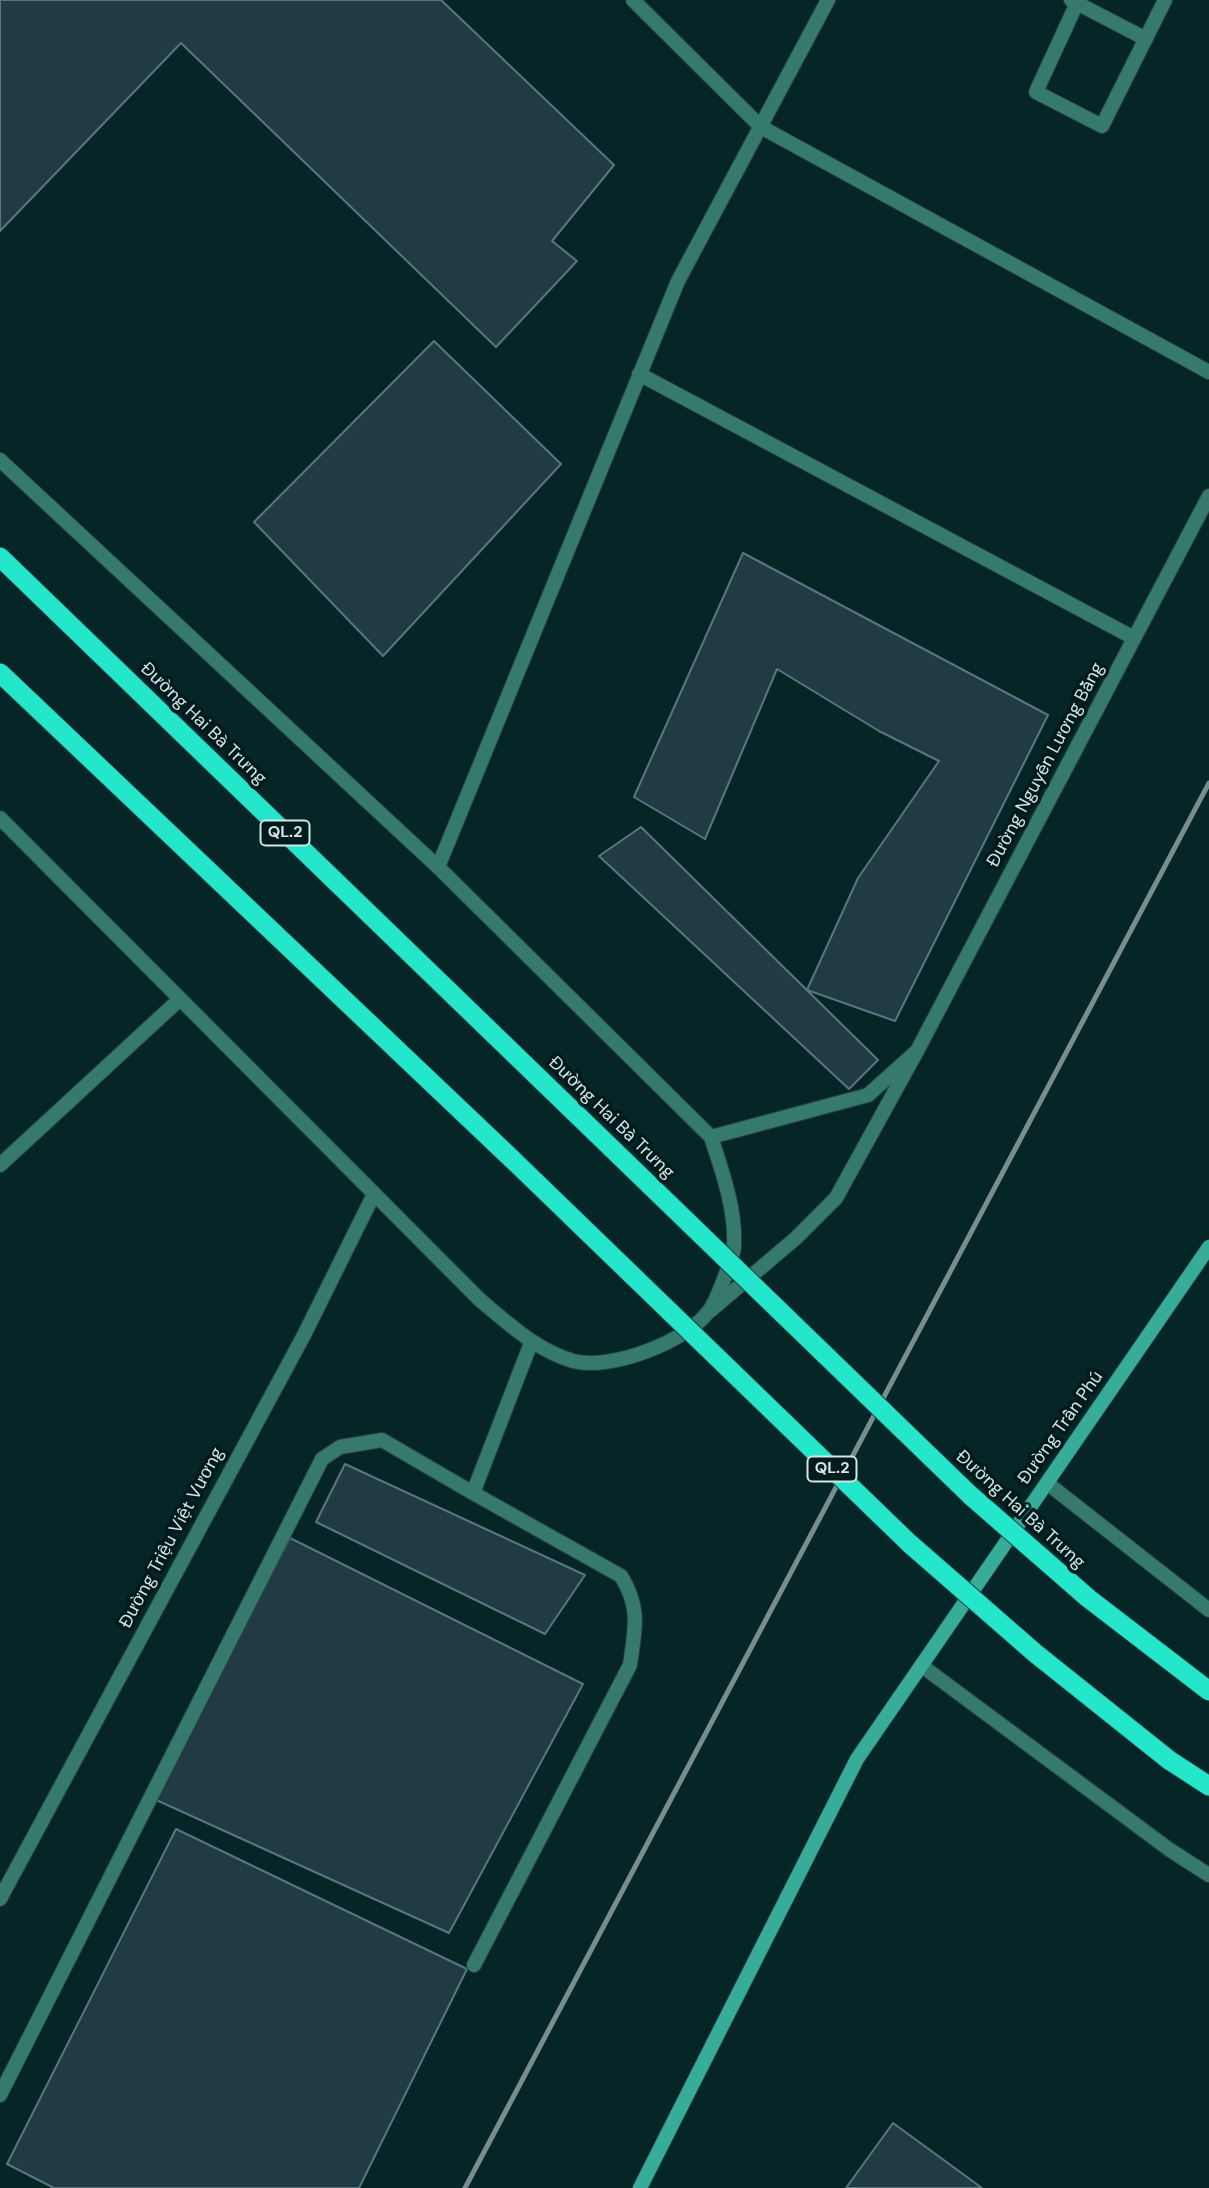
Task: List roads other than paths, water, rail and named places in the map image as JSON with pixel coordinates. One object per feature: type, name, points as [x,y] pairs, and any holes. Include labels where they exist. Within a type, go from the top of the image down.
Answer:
[{"type":"highway","name":"Đường Hai Bà Trưng","points":[[0,557],[970,1495],[1088,1598],[1209,1691]]},
{"type":"highway","name":"QL.2","points":[[0,673],[513,1160],[909,1543],[1035,1653],[1169,1760],[1209,1786]]},
{"type":"main road","name":"Đường Trần Phú","points":[[640,2188],[857,1759],[1209,1247]]},
{"type":"street","points":[[633,0],[761,127],[1209,372]]},
{"type":"street","points":[[438,866],[678,281],[828,0]]},
{"type":"street","points":[[1146,39],[1074,1],[1036,92],[1102,126],[1146,39],[1165,0]]},
{"type":"street","points":[[639,374],[1135,638]]},
{"type":"street","points":[[0,460],[438,866],[711,1137],[725,1180],[734,1249],[710,1311]]},
{"type":"street","name":"Đường Nguyễn Lương Bằng","points":[[0,818],[480,1300],[531,1343],[575,1362],[627,1359],[686,1333],[796,1238],[836,1198],[917,1051],[1209,496]]},
{"type":"street","points":[[0,1165],[180,999]]},
{"type":"street","points":[[711,1137],[868,1096],[917,1051]]},
{"type":"street","name":"Đường Triệu Việt Vương","points":[[0,1899],[304,1335],[374,1194]]},
{"type":"street","points":[[473,1493],[531,1343]]},
{"type":"street","points":[[0,2095],[322,1460],[340,1447],[382,1440],[621,1576],[632,1594],[637,1617],[630,1665],[474,1965]]},
{"type":"street","points":[[1046,1483],[1209,1610]]},
{"type":"street","points":[[922,1665],[1170,1850],[1209,1875]]},
{"type":"railway","points":[[465,2188],[1209,783]]}]
